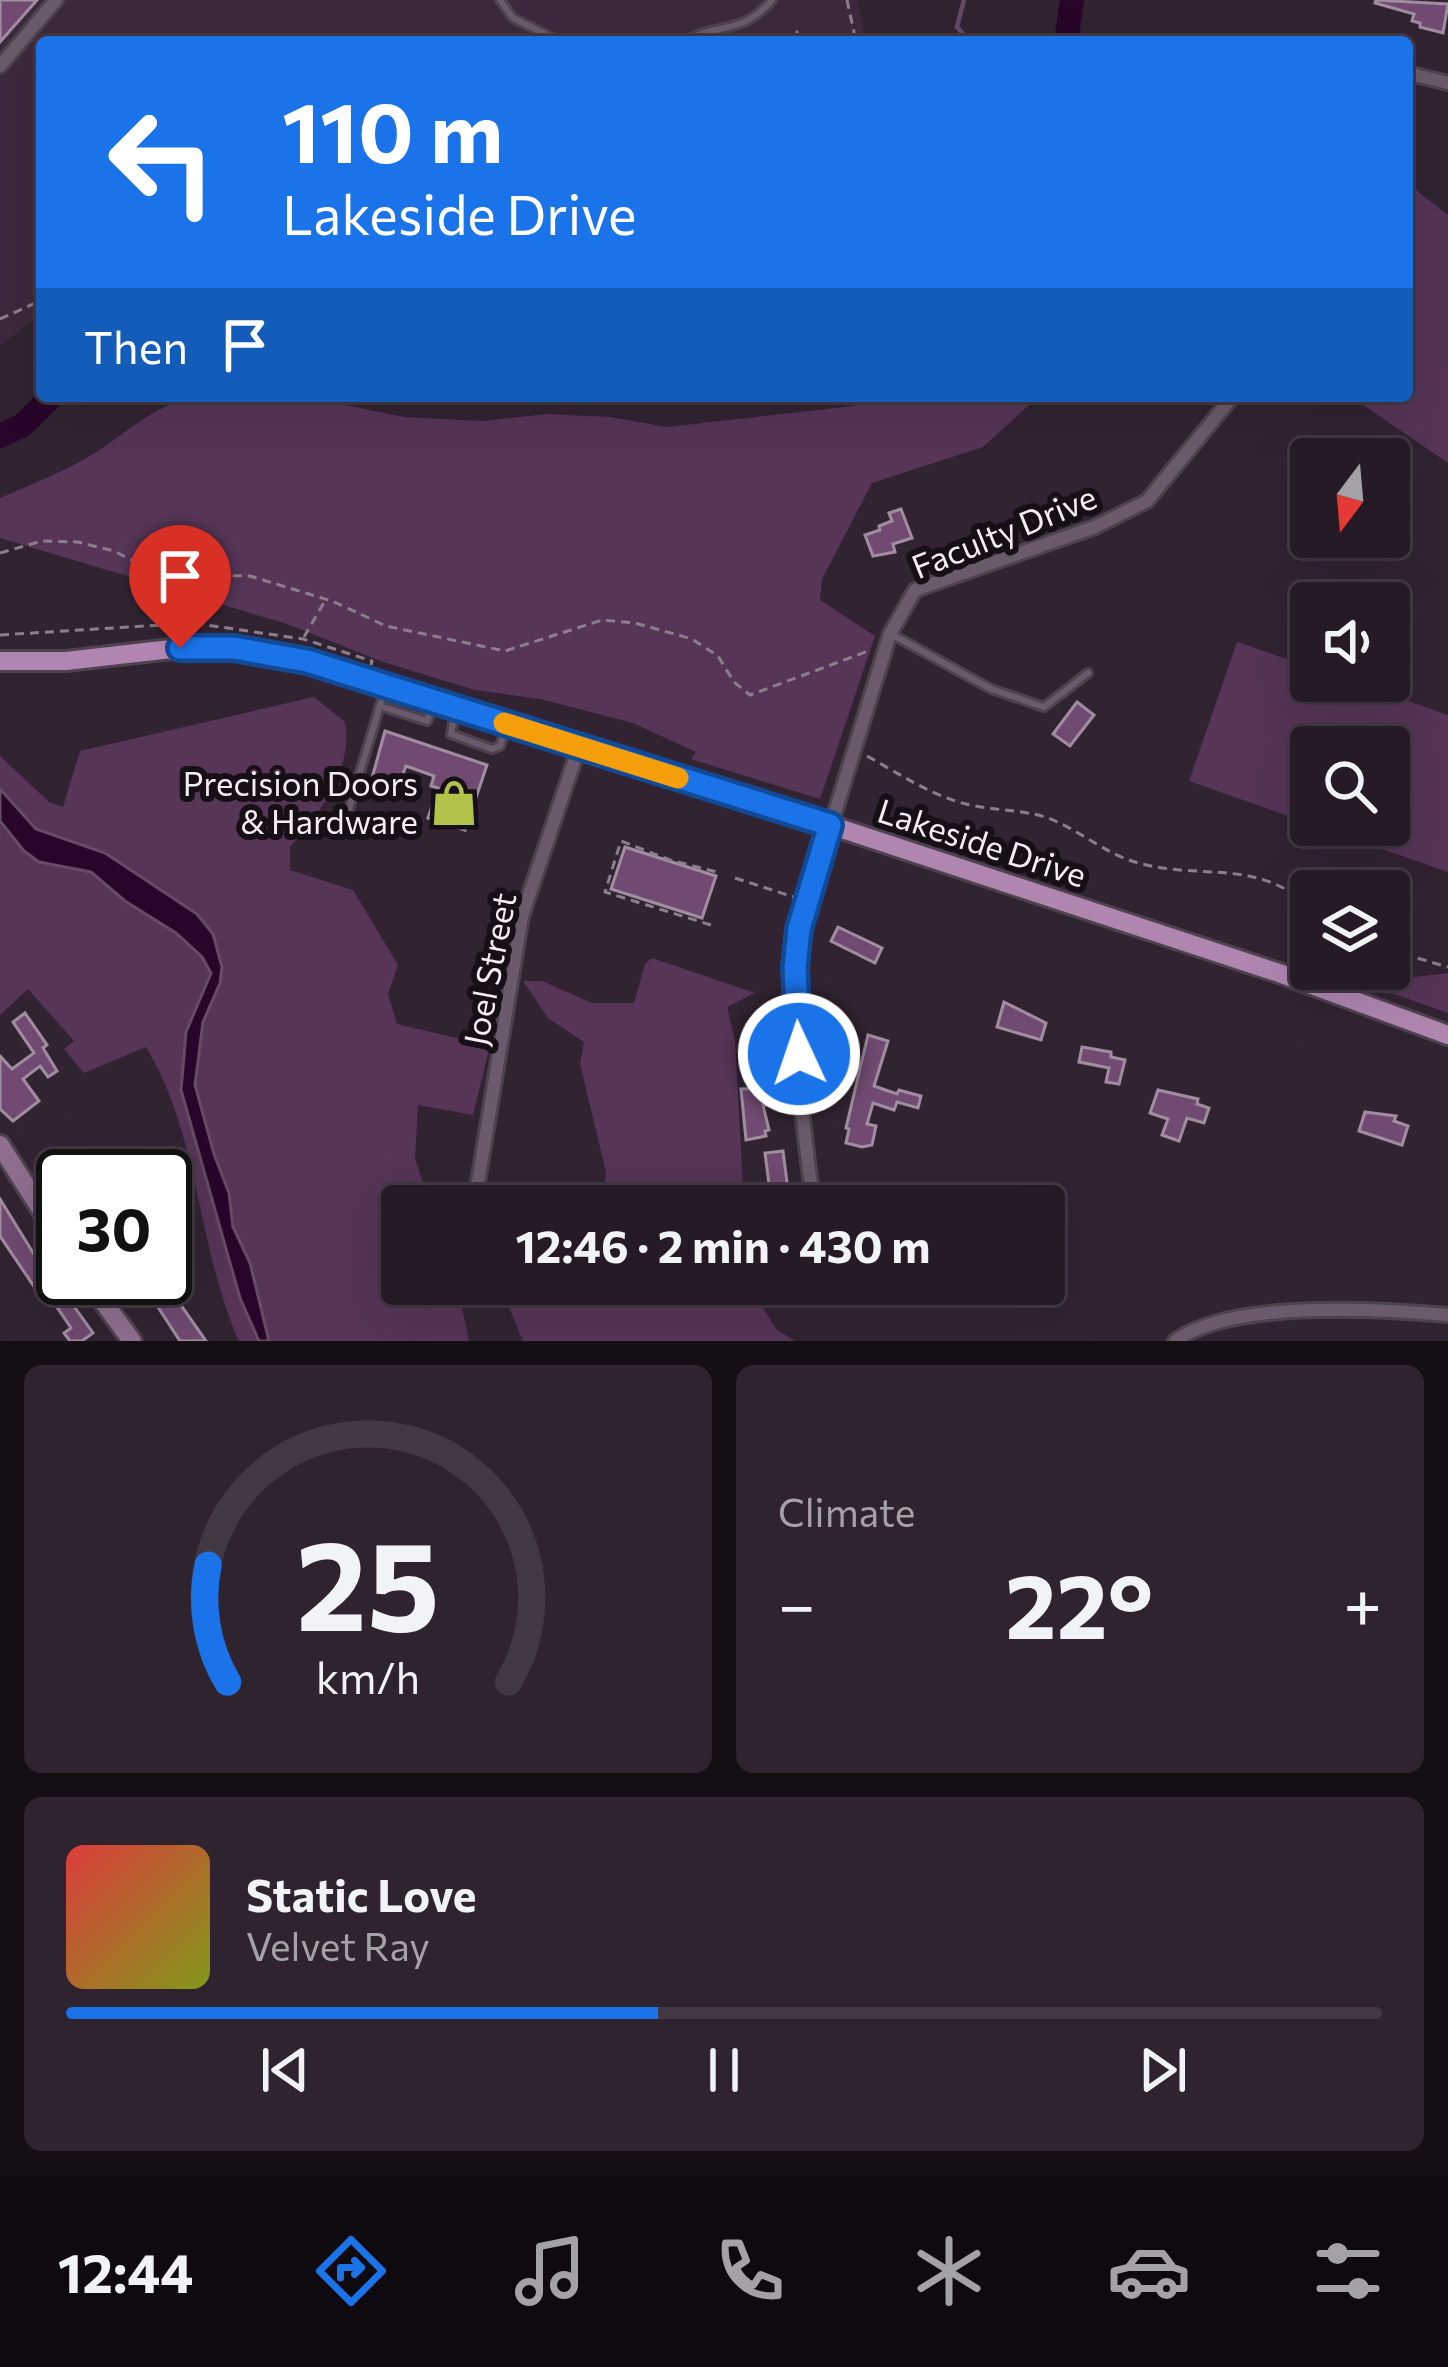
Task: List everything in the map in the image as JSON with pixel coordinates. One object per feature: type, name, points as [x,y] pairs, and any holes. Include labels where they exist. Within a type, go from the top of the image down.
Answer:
[{"type":"main road","name":"Lakeside Drive","points":[[0,661],[66,661],[180,648],[234,648],[307,661],[830,825],[1280,973],[1448,1035]]},
{"type":"main road","points":[[0,1145],[36,1202]]},
{"type":"main road","points":[[106,1305],[132,1341]]},
{"type":"street","points":[[0,66],[56,0]]},
{"type":"street","points":[[1413,74],[1448,83]]},
{"type":"street","name":"Faculty Drive","points":[[811,1185],[801,1098],[795,967],[799,929],[890,634],[915,590],[1095,527],[1147,501],[1228,402]]},
{"type":"street","name":"Joel Street","points":[[477,1185],[522,916],[579,747]]},
{"type":"street","points":[[1175,1341],[1221,1322],[1280,1312],[1387,1310],[1448,1315]]},
{"type":"lane","points":[[500,0],[513,18],[549,36]]},
{"type":"lane","points":[[694,36],[750,22],[772,0]]},
{"type":"lane","points":[[890,634],[991,689],[1044,707],[1088,673]]},
{"type":"lane","points":[[350,809],[386,685]]},
{"type":"lane","points":[[380,706],[427,721],[435,701]]},
{"type":"lane","points":[[456,708],[451,734],[492,749],[500,746],[507,724]]},
{"type":"path","points":[[847,0],[853,36]]},
{"type":"path","points":[[0,319],[36,303]]},
{"type":"path","points":[[0,553],[42,542],[78,542],[114,551],[141,566],[190,575],[250,576],[326,599],[386,626],[505,651],[602,620],[664,629],[718,656],[734,682],[750,695],[874,649]]},
{"type":"path","points":[[303,639],[326,599]]},
{"type":"path","points":[[862,754],[941,797],[1040,816],[1069,826],[1127,860],[1272,880],[1290,893]]},
{"type":"path","points":[[711,925],[605,892],[621,841],[670,861],[721,873]]},
{"type":"path","points":[[735,878],[799,898]]},
{"type":"path","points":[[1410,956],[1448,967]]},
{"type":"shaded area","points":[[0,0],[857,0],[866,36],[36,36],[36,318],[0,346]]},
{"type":"shaded area","points":[[1413,188],[1448,215],[1448,463],[1359,402],[1413,402]]},
{"type":"shaded area","points":[[177,402],[330,402],[404,417],[482,421],[547,414],[610,417],[667,427],[863,402],[1032,402],[983,447],[872,483],[822,579],[820,600],[875,636],[820,799],[691,759],[696,752],[633,723],[540,699],[475,690],[383,662],[290,625],[0,538],[0,498],[77,463]]},
{"type":"shaded area","points":[[1237,642],[1290,660],[1290,702],[1410,702],[1448,715],[1448,872],[1373,846],[1410,846],[1410,726],[1290,726],[1290,817],[1189,781]]},
{"type":"shaded area","points":[[314,697],[345,722],[339,773],[323,805],[290,847],[290,870],[353,890],[398,965],[388,994],[397,1024],[490,1046],[473,1115],[418,1105],[415,1159],[424,1185],[381,1185],[381,1305],[461,1305],[469,1341],[239,1341],[214,1268],[192,1172],[192,1149],[187,1149],[164,1081],[146,1047],[84,1073],[64,1049],[74,1041],[28,989],[0,1015],[0,756],[49,802],[63,807],[80,751]]},
{"type":"shaded area","points":[[0,789],[36,829],[105,853],[197,914],[213,934],[222,967],[203,1022],[195,1085],[269,1341],[259,1341],[240,1298],[181,1090],[186,1032],[211,973],[202,957],[176,933],[125,901],[91,872],[39,862],[24,851],[0,821]]},
{"type":"shaded area","points":[[652,958],[755,993],[727,1007],[735,1040],[743,1185],[604,1185],[606,1172],[580,1064],[584,1042],[548,1018],[523,981],[542,981],[592,1003],[634,1003],[645,964]]},
{"type":"shaded area","points":[[1448,973],[1448,1013],[1383,990],[1410,990],[1410,977]]},
{"type":"shaded area","points":[[508,1305],[762,1305],[776,1329],[795,1341],[523,1341]]},
{"type":"building","points":[[0,0],[37,0],[0,42]]},
{"type":"building","points":[[1376,0],[1448,4],[1443,33],[1420,27],[1412,21],[1414,14]]},
{"type":"building","points":[[901,509],[912,538],[893,544],[895,552],[873,556],[865,535],[880,530],[879,526],[892,521],[889,513]]},
{"type":"building","points":[[1077,702],[1094,715],[1070,746],[1053,734]]},
{"type":"building","points":[[385,731],[487,765],[465,830],[428,818],[438,788],[431,786],[434,776],[406,766],[398,787],[372,778]]},
{"type":"building","points":[[625,847],[716,876],[702,918],[611,889]]},
{"type":"building","points":[[838,927],[882,948],[875,963],[831,941]]},
{"type":"building","points":[[1004,1002],[1046,1023],[1041,1040],[997,1027]]},
{"type":"building","points":[[25,1013],[47,1045],[43,1048],[57,1071],[48,1077],[40,1066],[23,1079],[39,1101],[13,1121],[0,1109],[0,1056],[12,1069],[34,1053],[13,1022]]},
{"type":"building","points":[[868,1035],[888,1041],[874,1086],[921,1096],[918,1108],[897,1102],[894,1110],[873,1103],[867,1124],[876,1126],[872,1145],[862,1147],[846,1143],[846,1128]]},
{"type":"building","points":[[1082,1047],[1111,1052],[1111,1057],[1125,1060],[1119,1084],[1106,1082],[1109,1068],[1079,1062]]},
{"type":"building","points":[[767,1088],[768,1105],[763,1105],[769,1130],[766,1136],[746,1140],[741,1089]]},
{"type":"building","points":[[1158,1090],[1198,1099],[1197,1104],[1209,1108],[1204,1123],[1187,1118],[1179,1141],[1162,1135],[1168,1119],[1150,1113]]},
{"type":"building","points":[[1365,1112],[1396,1116],[1394,1121],[1408,1126],[1402,1145],[1359,1131]]},
{"type":"building","points":[[783,1151],[787,1185],[768,1185],[765,1153]]},
{"type":"building","points":[[0,1199],[36,1258],[36,1290],[0,1236]]},
{"type":"building","points":[[55,1305],[73,1305],[93,1333],[82,1341],[70,1341],[64,1333],[71,1328]]},
{"type":"building","points":[[157,1305],[181,1305],[206,1341],[180,1341]]},
{"type":"waterway","points":[[964,0],[957,27],[965,36]]},
{"type":"waterway","points":[[1067,36],[1072,0]]},
{"type":"waterway","points":[[0,436],[23,425],[46,402]]},
{"type":"slow traffic","points":[[504,723],[678,778]]},
{"type":"place","name":"Precision Doors & Hardware","points":[[454,803]]},
{"type":"route","points":[[180,648],[234,648],[307,661],[830,825],[799,929],[795,967],[799,1054]]}]
